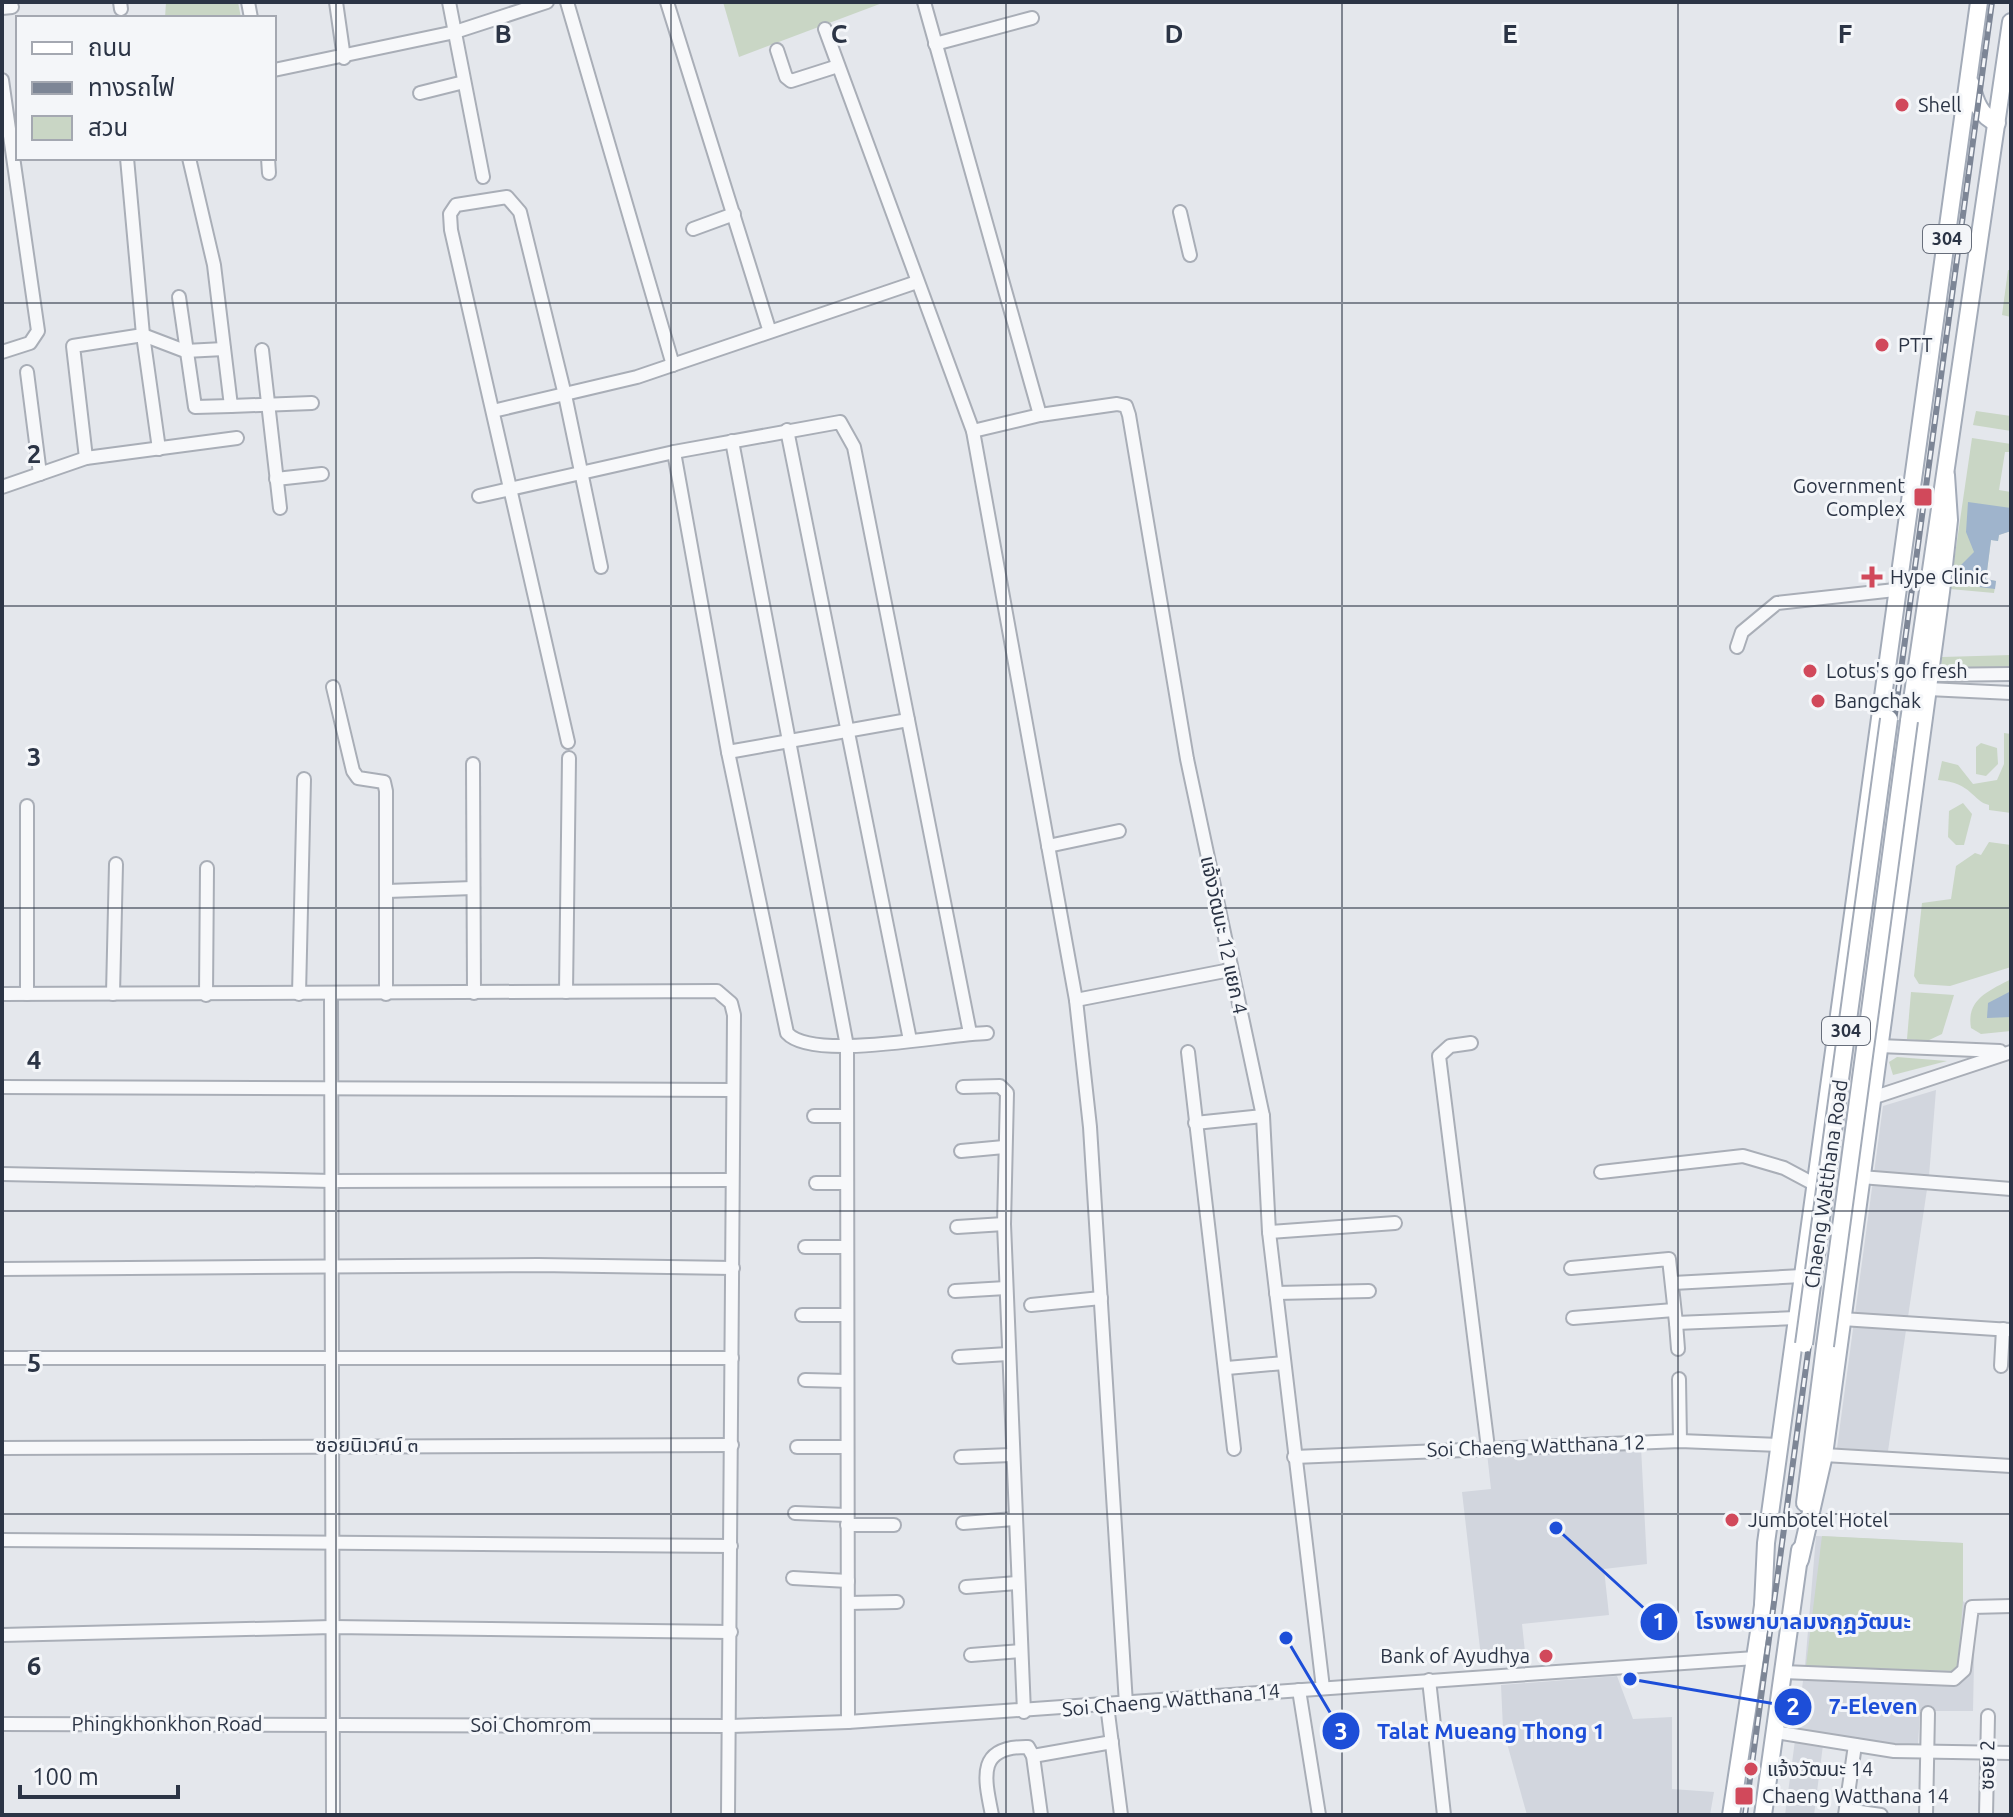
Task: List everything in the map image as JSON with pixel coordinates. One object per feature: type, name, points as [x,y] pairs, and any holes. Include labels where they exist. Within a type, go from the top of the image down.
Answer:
[{"type":"main road","name":"Chaeng Watthana Road","points":[[1763,1606],[1766,1543],[1814,1184],[1979,2]]},
{"type":"main road","name":"Chaeng Watthana Road","points":[[1763,1815],[1800,1560],[1825,1346],[1909,721],[2004,124],[2011,22]]},
{"type":"main road","points":[[1969,74],[1975,100],[1986,118],[2004,124]]},
{"type":"main road","name":"Chaeng Watthana Road","points":[[1731,1815],[1763,1606],[1776,1543],[1804,1344],[1914,529],[1917,495],[1914,475]]},
{"type":"main road","name":"Chaeng Watthana Road","points":[[1800,1560],[1824,1455],[1929,682],[1949,520],[1946,475]]},
{"type":"main road","points":[[1842,983],[1849,995],[1863,1005],[1881,1001],[1887,993]]},
{"type":"main road","points":[[1834,1040],[1879,1046]]},
{"type":"main road","points":[[1823,1118],[1833,1109],[1849,1106],[1864,1112],[1869,1121]]},
{"type":"street","points":[[336,2],[344,58]]},
{"type":"street","points":[[449,2],[483,177]]},
{"type":"street","points":[[276,70],[344,58],[455,32],[547,2]]},
{"type":"street","points":[[567,2],[673,365]]},
{"type":"street","points":[[667,2],[769,329]]},
{"type":"street","points":[[924,2],[1040,415],[973,431]]},
{"type":"street","points":[[935,44],[1032,18]]},
{"type":"street","points":[[825,29],[973,431],[1076,1000],[1090,1127],[1126,1704]]},
{"type":"street","points":[[777,50],[786,77],[791,81],[838,66]]},
{"type":"street","points":[[2,80],[5,124],[15,155],[38,331],[30,343],[2,352]]},
{"type":"street","points":[[420,93],[464,82]]},
{"type":"street","points":[[127,160],[143,335],[159,449]]},
{"type":"street","points":[[189,160],[214,265],[231,406]]},
{"type":"street","points":[[268,160],[269,173]]},
{"type":"street","points":[[568,742],[451,230],[450,214],[456,205],[507,197],[515,203],[565,395],[601,567]]},
{"type":"street","points":[[1180,212],[1190,255]]},
{"type":"street","points":[[693,229],[734,214]]},
{"type":"street","points":[[493,411],[673,365],[769,329],[917,282]]},
{"type":"street","points":[[179,297],[195,407],[312,403]]},
{"type":"street","points":[[86,458],[69,347],[143,335],[185,351],[224,349]]},
{"type":"street","points":[[262,350],[280,508]]},
{"type":"street","points":[[27,372],[40,474]]},
{"type":"street","name":"แจ้งวัฒนะ 12 แยก 4","points":[[1040,415],[1117,404],[1126,406],[1129,415],[1187,759],[1263,1116],[1269,1232],[1323,1688]]},
{"type":"street","points":[[479,496],[674,452],[831,421],[840,422],[848,433],[970,1033]]},
{"type":"street","points":[[787,430],[910,1040]]},
{"type":"street","points":[[2,487],[86,458],[237,438]]},
{"type":"street","points":[[732,441],[847,1046],[848,1722]]},
{"type":"street","points":[[674,452],[728,752],[787,1033],[795,1042],[808,1046],[847,1046],[987,1033]]},
{"type":"street","points":[[276,479],[322,474]]},
{"type":"street","points":[[1737,647],[1742,632],[1777,603],[1895,590]]},
{"type":"street","points":[[1929,682],[2011,674]]},
{"type":"street","points":[[1929,682],[2011,693]]},
{"type":"street","points":[[333,687],[353,771],[358,778],[384,782],[386,994]]},
{"type":"street","points":[[728,752],[908,720]]},
{"type":"street","points":[[566,992],[569,758]]},
{"type":"street","points":[[473,764],[474,993]]},
{"type":"street","points":[[299,994],[304,779]]},
{"type":"street","points":[[27,806],[27,994]]},
{"type":"street","points":[[1048,846],[1119,831]]},
{"type":"street","points":[[113,994],[116,864]]},
{"type":"street","points":[[206,995],[207,868]]},
{"type":"street","points":[[387,891],[473,888]]},
{"type":"street","points":[[1076,1000],[1230,970]]},
{"type":"street","points":[[2,994],[717,991],[731,1003],[734,1015],[728,1815]]},
{"type":"street","points":[[331,995],[333,1815]]},
{"type":"street","points":[[1471,1043],[1450,1046],[1439,1056],[1488,1448]]},
{"type":"street","points":[[1879,1046],[1931,1051],[2011,1052]]},
{"type":"street","points":[[1188,1052],[1234,1449]]},
{"type":"street","points":[[1872,1098],[2011,1052]]},
{"type":"street","points":[[2,1087],[732,1090]]},
{"type":"street","points":[[963,1087],[1004,1089],[1004,1224],[1011,1455],[1024,1712]]},
{"type":"street","points":[[814,1116],[846,1116]]},
{"type":"street","points":[[1195,1123],[1263,1116]]},
{"type":"street","points":[[961,1151],[1004,1147]]},
{"type":"street","points":[[1601,1172],[1743,1156],[1784,1168],[1814,1184]]},
{"type":"street","points":[[2,1174],[332,1181],[731,1180]]},
{"type":"street","points":[[1861,1177],[2011,1189]]},
{"type":"street","points":[[816,1183],[846,1183]]},
{"type":"street","points":[[1269,1232],[1395,1223]]},
{"type":"street","points":[[957,1227],[1004,1224]]},
{"type":"street","points":[[805,1247],[847,1247]]},
{"type":"street","points":[[1571,1268],[1669,1259],[1672,1264],[1678,1349]]},
{"type":"street","points":[[2,1269],[733,1268]]},
{"type":"street","points":[[1673,1283],[1802,1276]]},
{"type":"street","points":[[955,1291],[1006,1288]]},
{"type":"street","points":[[1276,1293],[1369,1291]]},
{"type":"street","points":[[1031,1305],[1101,1298]]},
{"type":"street","points":[[802,1315],[847,1315]]},
{"type":"street","points":[[1573,1318],[1796,1318]]},
{"type":"street","points":[[1842,1319],[2007,1330],[2001,1366]]},
{"type":"street","points":[[959,1357],[1008,1354]]},
{"type":"street","points":[[2,1358],[732,1358]]},
{"type":"street","points":[[1227,1368],[1284,1363]]},
{"type":"street","points":[[1679,1379],[1680,1441]]},
{"type":"street","points":[[805,1380],[847,1381]]},
{"type":"street","name":"Soi Chaeng Watthana 12","points":[[1294,1457],[1680,1441],[1779,1445]]},
{"type":"street","name":"ซอยนิเวศน์ ๓","points":[[2,1448],[732,1445]]},
{"type":"street","points":[[797,1447],[847,1447]]},
{"type":"street","points":[[961,1457],[1011,1455]]},
{"type":"street","points":[[1824,1455],[2011,1466]]},
{"type":"street","points":[[795,1513],[894,1525]]},
{"type":"street","points":[[963,1523],[1014,1519]]},
{"type":"street","points":[[2,1540],[731,1546]]},
{"type":"street","points":[[793,1578],[848,1581]]},
{"type":"street","points":[[966,1587],[1017,1583]]},
{"type":"street","points":[[848,1603],[897,1602]]},
{"type":"street","points":[[1783,1672],[1954,1679],[1964,1670],[1972,1607],[2011,1606]]},
{"type":"street","points":[[2,1635],[332,1627],[731,1632]]},
{"type":"street","points":[[971,1655],[1021,1651]]},
{"type":"street","name":"Soi Chaeng Watthana 14","points":[[731,1726],[1024,1712],[1755,1658]]},
{"type":"street","points":[[1429,1680],[1444,1815]]},
{"type":"street","points":[[1299,1690],[1319,1815]]},
{"type":"street","points":[[1107,1705],[1121,1815]]},
{"type":"street","points":[[1926,1815],[1928,1713]]},
{"type":"street","name":"ซอย 2","points":[[1986,1815],[1988,1716]]},
{"type":"street","name":"Phingkhonkhon Road","points":[[2,1724],[331,1724]]},
{"type":"street","name":"Soi Chomrom","points":[[331,1724],[731,1726]]},
{"type":"street","points":[[1775,1732],[1927,1753],[2011,1753]]},
{"type":"street","points":[[1033,1756],[1112,1742]]},
{"type":"street","points":[[1855,1745],[1845,1812],[1881,1815]]},
{"type":"street","points":[[992,1815],[986,1764],[992,1753],[1028,1747],[1033,1756],[1041,1815]]},
{"type":"shaded area","points":[[1936,1090],[1929,1176],[1888,1451],[1837,1448],[1883,1106]]},
{"type":"shaded area","points":[[1641,1447],[1647,1564],[1604,1569],[1609,1615],[1522,1624],[1525,1652],[1481,1657],[1462,1492],[1491,1489],[1487,1453]]},
{"type":"shaded area","points":[[1816,1536],[1963,1543],[1963,1601],[1975,1612],[1973,1711],[1920,1711],[1918,1745],[1823,1745],[1814,1815],[1785,1815],[1805,1666]]},
{"type":"shaded area","points":[[1617,1676],[1633,1719],[1672,1717],[1672,1789],[1714,1792],[1710,1815],[1527,1815],[1503,1729],[1501,1685]]},
{"type":"green space","points":[[166,2],[238,2],[241,16],[165,16]]},
{"type":"green space","points":[[723,2],[885,2],[739,57]]},
{"type":"green space","points":[[2008,270],[2011,270],[2011,317],[2002,315]]},
{"type":"green space","points":[[1976,411],[2011,416],[2011,431],[1973,425]]},
{"type":"green space","points":[[1972,438],[2011,444],[2011,452],[2005,452],[1999,490],[2011,492],[2011,531],[1999,535],[1998,541],[1991,540],[1986,579],[1996,581],[1994,593],[1950,589]]},
{"type":"green space","points":[[2011,655],[2011,669],[1975,671],[1941,666],[1942,657]]},
{"type":"green space","points":[[2004,733],[2011,734],[2011,813],[1989,810],[1989,805],[1965,788],[1938,780],[1942,761],[1958,765],[1973,784],[1997,780],[2004,764]]},
{"type":"green space","points":[[1981,743],[1997,748],[1998,764],[1986,776],[1976,774],[1976,747]]},
{"type":"green space","points":[[1963,803],[1972,814],[1964,845],[1956,845],[1948,837],[1949,811]]},
{"type":"green space","points":[[1989,842],[2011,845],[2011,967],[1950,986],[1919,984],[1914,976],[1922,903],[1951,899],[1956,866],[1975,853],[1981,855]]},
{"type":"green space","points":[[2011,979],[2011,1031],[1981,1034],[1971,1028],[1970,1018],[1976,1003],[1987,992]]},
{"type":"green space","points":[[1911,992],[1954,995],[1942,1034],[1927,1041],[1907,1039]]},
{"type":"green space","points":[[1897,1057],[1947,1061],[1893,1075],[1889,1062]]},
{"type":"green space","points":[[1822,1536],[1963,1543],[1963,1601],[1957,1671],[1806,1666]]},
{"type":"water","points":[[1968,502],[2011,508],[2011,531],[1999,535],[1998,541],[1991,540],[1986,579],[1996,581],[1995,589],[1971,586],[1961,575],[1960,566],[1974,552],[1966,532]]},
{"type":"water","points":[[2011,991],[2011,1017],[1987,1018],[1988,1003]]},
{"type":"railway","points":[[1745,1815],[1992,2]]},
{"type":"place","name":"Shell","points":[[1902,105]]},
{"type":"place","name":"PTT","points":[[1882,345]]},
{"type":"place","name":"Government Complex","points":[[1923,497]]},
{"type":"place","name":"Hype Clinic","points":[[1872,577]]},
{"type":"place","name":"Lotus's go fresh","points":[[1810,671]]},
{"type":"place","name":"Bangchak","points":[[1818,701]]},
{"type":"place","name":"Jumbotel Hotel","points":[[1732,1520]]},
{"type":"place","name":"โรงพยาบาลมงกุฎวัฒนะ","points":[[1556,1528]]},
{"type":"place","name":"Talat Mueang Thong 1","points":[[1286,1638]]},
{"type":"place","name":"Bank of Ayudhya","points":[[1546,1656]]},
{"type":"place","name":"7-Eleven","points":[[1630,1679]]},
{"type":"place","name":"แจ้งวัฒนะ 14","points":[[1751,1769]]},
{"type":"place","name":"Chaeng Watthana 14","points":[[1744,1796]]}]
